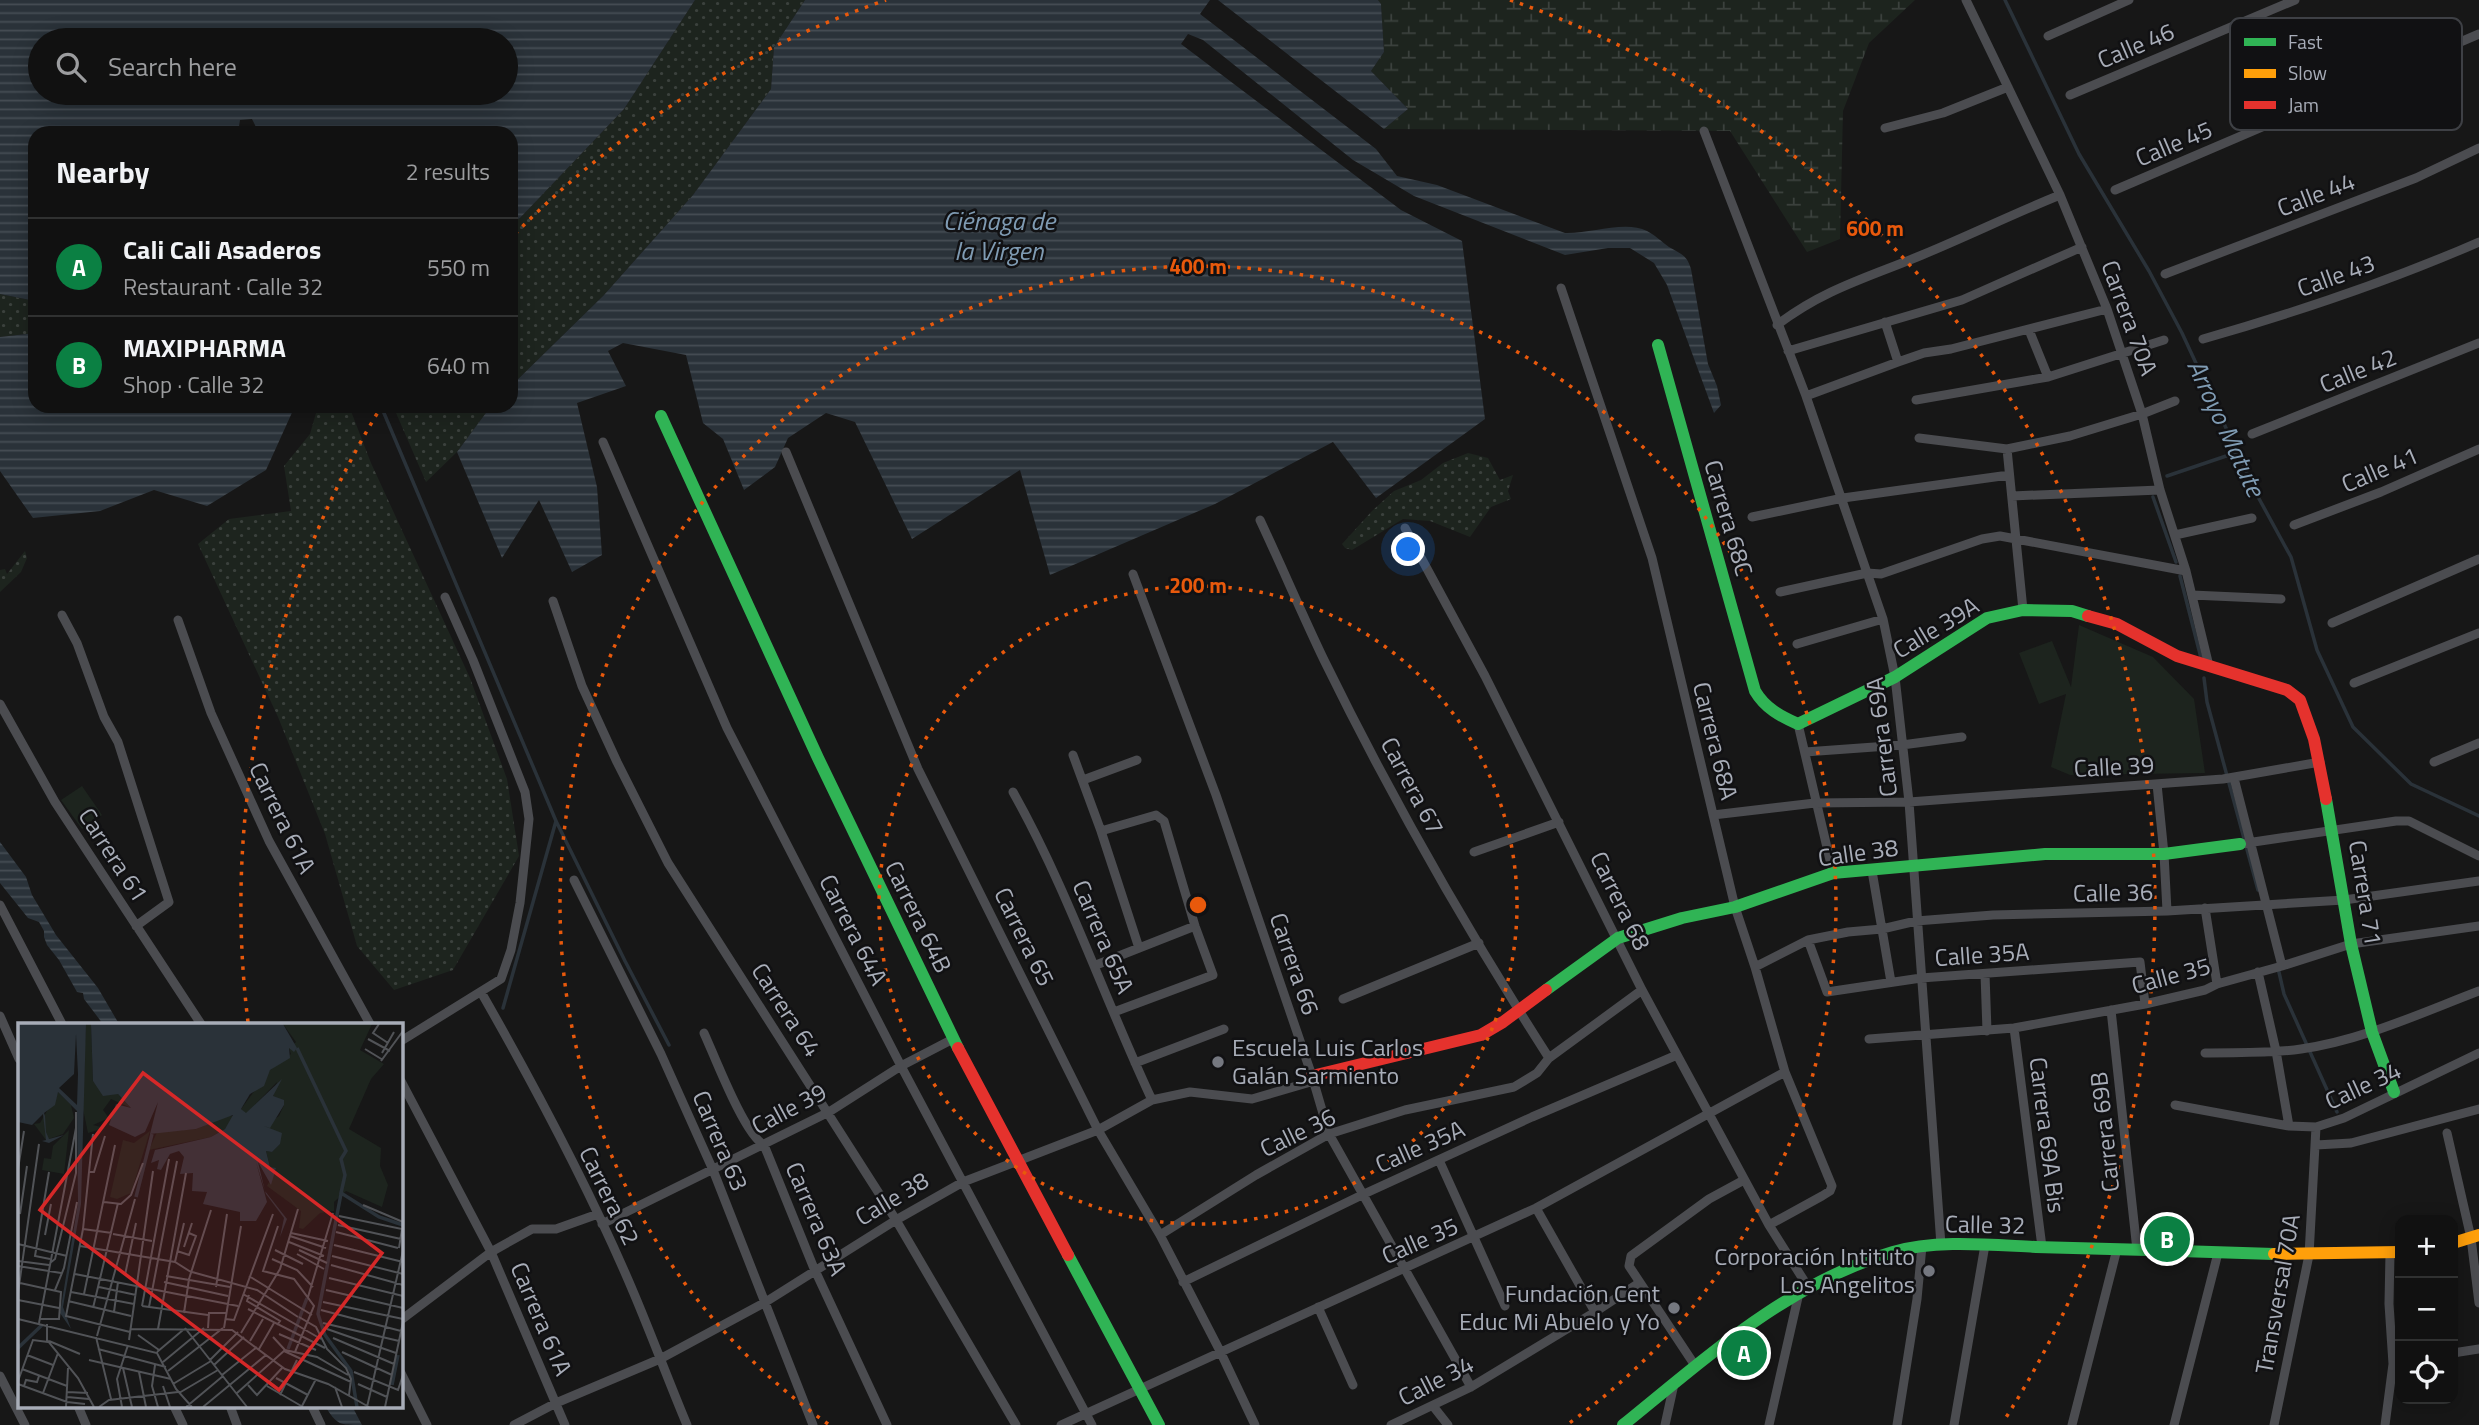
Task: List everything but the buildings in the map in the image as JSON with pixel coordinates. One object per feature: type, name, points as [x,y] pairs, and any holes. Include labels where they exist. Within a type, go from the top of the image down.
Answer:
[{"type":"street","name":"Carrera 70A","points":[[1966,0],[2060,195],[2107,309],[2142,414],[2160,490],[2186,571],[2209,666]]},
{"type":"street","points":[[2048,36],[2129,0]]},
{"type":"street","name":"Calle 46","points":[[2252,18],[2295,0]]},
{"type":"street","name":"Calle 46","points":[[2070,95],[2230,27]]},
{"type":"street","name":"Calle 45","points":[[2462,41],[2479,34]]},
{"type":"street","points":[[1885,128],[1942,113],[2008,87]]},
{"type":"street","name":"Calle 45","points":[[2115,190],[2255,130]]},
{"type":"street","name":"Carrera 69A","points":[[1704,131],[1806,396],[1883,619],[1895,677],[1909,802],[1941,1245]]},
{"type":"street","name":"Calle 44","points":[[2165,274],[2416,178],[2479,148]]},
{"type":"street","points":[[1777,325],[1803,305],[1836,289],[1921,256],[2060,195]]},
{"type":"street","name":"Calle 43","points":[[2203,339],[2289,314],[2479,242]]},
{"type":"street","points":[[1788,351],[1962,300],[2082,247]]},
{"type":"street","name":"Carrera 68A","points":[[1561,288],[1652,558],[1735,907],[1785,1072],[1832,1186],[1830,1191],[1822,1196],[1769,1225]]},
{"type":"street","points":[[1806,396],[1924,354],[2107,309]]},
{"type":"street","points":[[1885,322],[1898,362]]},
{"type":"street","points":[[2029,330],[2048,377]]},
{"type":"street","points":[[1916,400],[2048,377],[2164,340]]},
{"type":"street","name":"Calle 42","points":[[2252,434],[2479,343]]},
{"type":"street","name":"Carrera 68C","points":[[1658,345],[1747,666],[1760,701],[1777,715],[1798,724]]},
{"type":"street","points":[[1919,438],[2007,449],[2070,436],[2175,401]]},
{"type":"street","name":"Carrera 64B","points":[[661,415],[953,1040],[1159,1425]]},
{"type":"street","name":"Carrera 64A","points":[[603,442],[727,728],[901,1066],[1092,1425]]},
{"type":"street","points":[[2007,449],[2023,610]]},
{"type":"street","name":"Calle 41","points":[[2294,525],[2381,492],[2479,449]]},
{"type":"street","name":"Carrera 65","points":[[786,452],[919,769],[1098,1130],[1160,1235],[1255,1425]]},
{"type":"street","points":[[1752,517],[1843,498],[2009,475]]},
{"type":"street","points":[[2012,496],[2160,490]]},
{"type":"street","points":[[2175,535],[2252,518]]},
{"type":"street","name":"Carrera 67","points":[[1260,520],[1325,661],[1419,841],[1549,1058]]},
{"type":"street","name":"Carrera 68","points":[[1405,528],[1485,676],[1642,990],[1804,1290]]},
{"type":"street","points":[[1780,592],[1867,572],[1881,574],[1982,539],[2000,536],[2186,571]]},
{"type":"street","points":[[2332,623],[2479,559]]},
{"type":"street","name":"Carrera 66","points":[[1133,574],[1216,795],[1313,1079],[1329,1134],[1471,1387]]},
{"type":"street","points":[[2192,595],[2281,599]]},
{"type":"street","points":[[402,1040],[501,979],[521,892],[529,819],[525,792],[445,597]]},
{"type":"street","name":"Carrera 64","points":[[552,601],[582,686],[668,863],[896,1220],[1016,1425]]},
{"type":"street","name":"Calle 39A","points":[[1798,724],[1895,677],[1941,645],[1987,618],[2023,610],[2072,611],[2117,624],[2177,656],[2287,690],[2300,700]]},
{"type":"street","points":[[62,615],[77,643],[104,717],[118,741],[169,902],[136,926]]},
{"type":"street","points":[[1797,644],[1883,619]]},
{"type":"street","name":"Carrera 61A","points":[[178,620],[211,713],[269,841],[369,1023]]},
{"type":"street","points":[[2354,683],[2479,633]]},
{"type":"street","name":"Carrera 71","points":[[2300,700],[2320,762],[2351,944],[2372,1032],[2394,1092]]},
{"type":"street","name":"Carrera 61","points":[[0,704],[55,802],[200,1023]]},
{"type":"street","points":[[1798,724],[1833,873]]},
{"type":"street","points":[[1805,752],[1902,745],[1962,737]]},
{"type":"street","points":[[2434,762],[2479,743]]},
{"type":"street","points":[[1073,755],[1139,948]]},
{"type":"street","points":[[1083,780],[1137,760]]},
{"type":"street","name":"Calle 39","points":[[1713,815],[1815,803],[1909,802],[2229,778],[2320,762]]},
{"type":"street","points":[[2229,778],[2278,967]]},
{"type":"street","points":[[2157,784],[2167,911]]},
{"type":"street","name":"Carrera 65A","points":[[1013,792],[1035,830],[1096,965],[1152,1100]]},
{"type":"street","points":[[1101,831],[1156,815],[1161,817],[1213,975],[1114,1012]]},
{"type":"street","points":[[1474,852],[1559,821]]},
{"type":"street","name":"Calle 38","points":[[514,1425],[556,1403],[660,1359],[764,1303],[896,1220],[963,1182],[1098,1130],[1152,1100],[1191,1092],[1252,1099],[1313,1079],[1481,1035],[1519,1011],[1590,956],[1618,938],[1682,918],[1735,907],[1833,873],[2045,854],[2164,854],[2409,821],[2479,856]]},
{"type":"street","points":[[1872,871],[1891,982]]},
{"type":"street","name":"Carrera 63","points":[[574,880],[661,1054],[713,1170],[813,1425]]},
{"type":"street","name":"Calle 36","points":[[1755,967],[1808,940],[1916,921],[1993,915],[2167,911],[2344,900],[2479,881]]},
{"type":"street","points":[[0,905],[2,918],[61,1023]]},
{"type":"street","points":[[2205,908],[2217,984]]},
{"type":"street","points":[[1096,965],[1195,926]]},
{"type":"street","name":"Calle 35","points":[[1869,1039],[2014,1028],[2145,1004],[2205,990],[2217,984],[2351,944],[2479,926]]},
{"type":"street","name":"Calle 35A","points":[[1808,940],[1827,992],[1921,978],[2140,962],[2145,1004]]},
{"type":"street","points":[[1343,999],[1479,943]]},
{"type":"street","points":[[2258,972],[2289,1126]]},
{"type":"street","points":[[1985,974],[1987,1031]]},
{"type":"street","name":"Calle 36","points":[[1160,1235],[1256,1175],[1329,1134],[1405,1110],[1514,1087],[1538,1073],[1549,1058],[1642,990]]},
{"type":"street","points":[[2205,1053],[2311,1047],[2372,1032],[2479,991]]},
{"type":"street","name":"Carrera 62","points":[[481,992],[532,1082],[598,1214],[687,1425]]},
{"type":"street","name":"Carrera 69B","points":[[2111,1010],[2137,1250]]},
{"type":"street","points":[[0,1016],[18,1057]]},
{"type":"street","name":"Carrera 69A Bis","points":[[2014,1028],[2042,1247]]},
{"type":"street","points":[[1135,1063],[1224,1029]]},
{"type":"street","name":"Carrera 63A","points":[[704,1033],[744,1119],[758,1142],[764,1145],[816,1271],[887,1425]]},
{"type":"street","name":"Calle 39","points":[[602,1224],[828,1112],[901,1066],[953,1040]]},
{"type":"street","name":"Calle 34","points":[[2175,1105],[2289,1126],[2316,1127],[2344,1118],[2479,1053]]},
{"type":"street","name":"Calle 35A","points":[[1183,1282],[1364,1194],[1532,1117],[1677,1055]]},
{"type":"street","name":"Calle 35","points":[[1061,1425],[1536,1208],[1785,1072]]},
{"type":"street","name":"Carrera 61A","points":[[402,1084],[491,1252],[565,1425]]},
{"type":"street","points":[[2316,1146],[2351,1143],[2479,1109]]},
{"type":"street","name":"Transversal 70A","points":[[2274,1425],[2309,1255],[2316,1127]]},
{"type":"street","points":[[2447,1133],[2475,1237],[2479,1303]]},
{"type":"street","points":[[1439,1160],[1505,1306]]},
{"type":"street","points":[[1696,1367],[1629,1266],[1631,1256],[1709,1199],[1744,1180]]},
{"type":"street","points":[[1536,1208],[1595,1312]]},
{"type":"street","points":[[402,1319],[491,1252],[532,1229],[556,1229],[598,1214]]},
{"type":"street","points":[[2458,1242],[2475,1237]]},
{"type":"street","points":[[1954,1425],[1985,1245]]},
{"type":"street","name":"Calle 32","points":[[1623,1425],[1744,1327],[1804,1290],[1860,1263],[1895,1251],[1922,1246],[1985,1245],[2309,1255],[2395,1252]]},
{"type":"street","points":[[1897,1425],[1917,1299],[1922,1246]]},
{"type":"street","points":[[2072,1425],[2117,1249]]},
{"type":"street","points":[[2395,1252],[2389,1304],[2395,1348]]},
{"type":"street","points":[[2174,1425],[2218,1253]]},
{"type":"street","name":"Calle 34","points":[[1391,1425],[1471,1387],[1639,1283]]},
{"type":"street","points":[[1769,1425],[1804,1290]]},
{"type":"street","points":[[1318,1307],[1353,1385]]},
{"type":"street","points":[[2458,1352],[2479,1349]]},
{"type":"street","points":[[2385,1425],[2395,1373]]},
{"type":"street","points":[[402,1375],[427,1425]]},
{"type":"street","points":[[0,1376],[25,1425]]},
{"type":"street","points":[[1665,1425],[1674,1384]]},
{"type":"street","points":[[1433,1406],[1448,1425]]},
{"type":"street","points":[[79,1408],[86,1425]]},
{"type":"street","points":[[175,1408],[183,1425]]},
{"type":"street","points":[[231,1408],[237,1425]]},
{"type":"street","points":[[313,1408],[321,1425]]},
{"type":"green space","points":[[695,0],[805,0],[774,47],[771,89],[693,195],[604,295],[518,379],[518,219],[624,109]]},
{"type":"green space","points":[[1378,0],[1915,0],[1869,43],[1843,111],[1840,239],[1807,252],[1730,131],[1384,129],[1408,109],[1371,71],[1384,52],[1381,4]]},
{"type":"green space","points":[[0,294],[28,300],[28,334],[0,337]]},
{"type":"green space","points":[[316,413],[352,413],[371,463],[470,678],[507,779],[519,856],[453,970],[394,990],[357,946],[325,834],[278,717],[198,544],[229,519],[291,511],[284,466],[310,434]]},
{"type":"green space","points":[[396,413],[486,413],[457,452],[426,482]]},
{"type":"green space","points":[[1468,453],[1488,458],[1500,480],[1513,475],[1508,491],[1511,499],[1491,507],[1470,537],[1430,521],[1403,519],[1352,550],[1342,544],[1394,491],[1421,480],[1443,463]]},
{"type":"green space","points":[[25,551],[27,558],[21,572],[0,592],[0,570],[5,569],[7,574]]},
{"type":"green space","points":[[2079,625],[2153,657],[2194,699],[2205,773],[2070,775],[2051,767],[2066,694],[2039,704],[2019,653],[2052,641],[2071,687]]},
{"type":"green space","points":[[82,786],[102,815],[82,829],[61,800]]},
{"type":"water","points":[[0,0],[695,0],[624,109],[518,219],[518,126],[256,126],[252,119],[240,120],[239,126],[28,126],[28,300],[0,294]]},
{"type":"water","name":"Ciénaga de la Virgen","points":[[805,0],[1210,0],[1200,14],[1376,149],[1397,176],[1437,185],[1565,233],[1618,227],[1638,228],[1683,255],[1691,269],[1708,364],[1721,405],[1714,413],[1667,285],[1654,263],[1630,248],[1608,248],[1565,255],[1414,196],[1353,160],[1203,40],[1188,34],[1181,44],[1401,210],[1462,241],[1485,419],[1376,498],[1333,442],[1215,504],[1050,575],[1020,470],[912,539],[855,422],[826,413],[788,438],[775,467],[744,490],[723,439],[703,423],[686,355],[623,343],[608,351],[626,386],[577,403],[597,487],[602,555],[572,572],[539,500],[502,558],[457,452],[486,413],[518,413],[518,379],[604,295],[693,195],[771,89],[774,47]]},
{"type":"water","points":[[1218,0],[1378,0],[1381,4],[1384,52],[1371,71],[1408,109],[1384,129]]},
{"type":"water","points":[[28,334],[28,413],[292,413],[266,470],[207,506],[154,490],[100,511],[33,518],[0,471],[0,337]]},
{"type":"water","points":[[0,842],[26,877],[32,895],[56,935],[98,988],[118,1023],[102,1023],[84,999],[83,993],[77,992],[47,945],[39,922],[28,918],[0,883]]},
{"type":"water","points":[[326,1408],[353,1408],[362,1425],[339,1423]]},
{"type":"waterway","name":"Arroyo Matute","points":[[2005,0],[2079,154],[2149,271],[2182,333],[2257,495],[2291,557],[2317,650],[2353,727],[2411,784],[2479,816]]},
{"type":"waterway","points":[[384,413],[556,821],[669,1045]]},
{"type":"waterway","points":[[2167,476],[2238,452]]},
{"type":"waterway","points":[[2153,497],[2176,562]]},
{"type":"waterway","points":[[2180,576],[2201,658]]},
{"type":"waterway","points":[[2204,678],[2207,702],[2258,890]]},
{"type":"waterway","points":[[503,1008],[556,821]]},
{"type":"waterway","points":[[2278,968],[2284,994],[2337,1112]]},
{"type":"traffic: fast","points":[[1658,345],[1755,691],[1763,702],[1779,715],[1798,724],[1895,677],[1987,618],[2023,610],[2072,611],[2088,616]]},
{"type":"traffic: fast","points":[[661,416],[818,758],[958,1048]]},
{"type":"traffic: fast","points":[[2326,799],[2351,944],[2372,1032],[2394,1092]]},
{"type":"traffic: fast","points":[[1546,990],[1618,938],[1682,918],[1735,907],[1833,873],[2045,854],[2164,854],[2240,844]]},
{"type":"traffic: fast","points":[[1623,1425],[1718,1349],[1784,1302],[1855,1266],[1893,1252],[1927,1245],[1964,1244],[2274,1254]]},
{"type":"traffic: fast","points":[[1068,1255],[1159,1425]]},
{"type":"traffic: slow","points":[[2458,1241],[2479,1235]]},
{"type":"traffic: slow","points":[[2274,1254],[2395,1252]]},
{"type":"traffic: jam","points":[[2088,616],[2117,624],[2177,656],[2287,690],[2300,700],[2314,739],[2326,799]]},
{"type":"traffic: jam","points":[[1312,1076],[1481,1035],[1546,990]]},
{"type":"traffic: jam","points":[[958,1048],[1068,1255]]},
{"type":"place","name":"Escuela Luis Carlos Galán Sarmiento","points":[[1218,1062]]},
{"type":"place","name":"MAXIPHARMA","points":[[2167,1239]]},
{"type":"place","name":"Corporación Intituto Los Angelitos","points":[[1929,1271]]},
{"type":"place","name":"Fundación Cent Educ Mi Abuelo y Yo","points":[[1674,1308]]},
{"type":"place","name":"Cali Cali Asaderos","points":[[1744,1353]]}]
